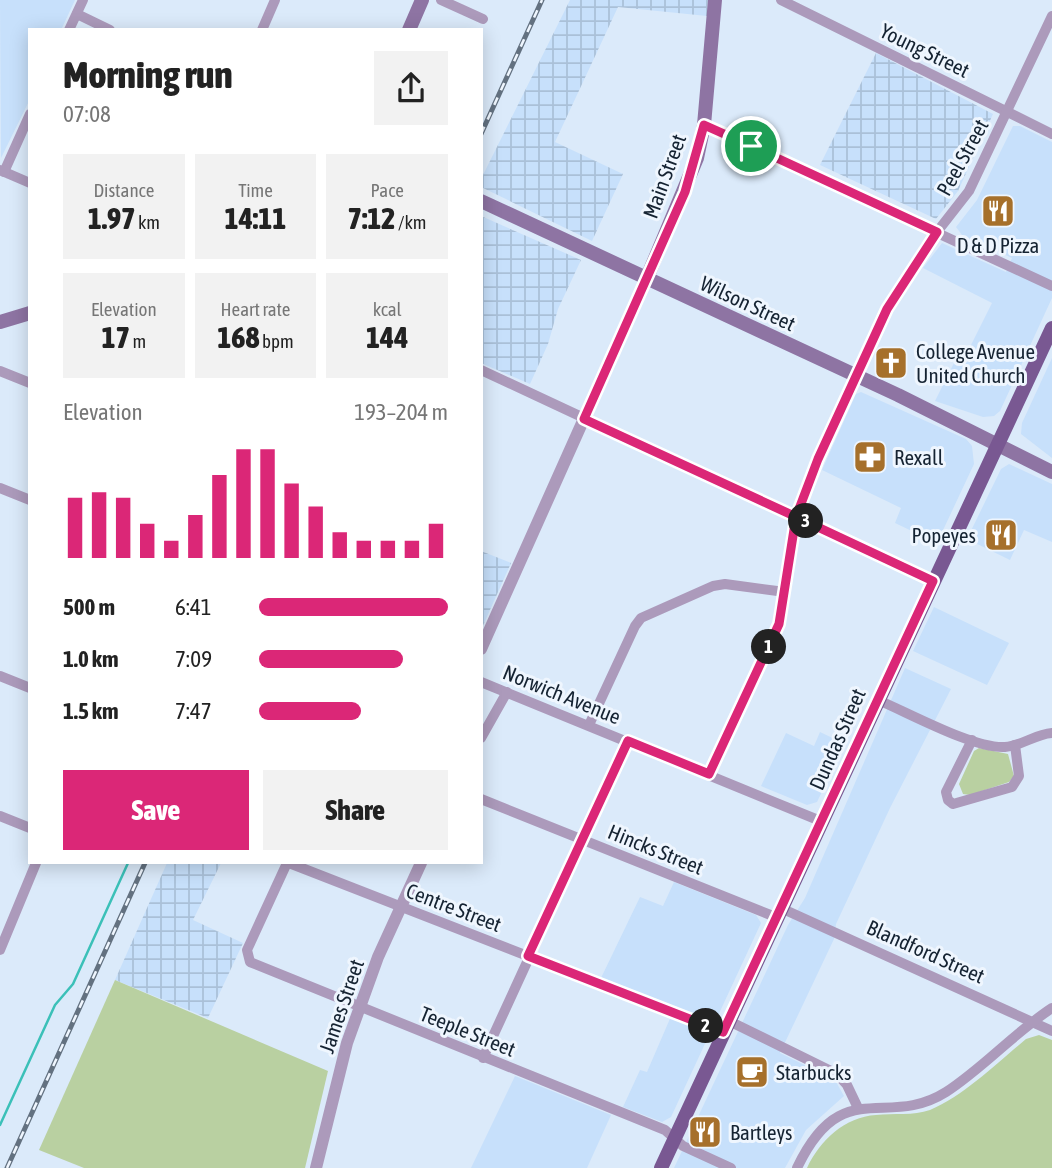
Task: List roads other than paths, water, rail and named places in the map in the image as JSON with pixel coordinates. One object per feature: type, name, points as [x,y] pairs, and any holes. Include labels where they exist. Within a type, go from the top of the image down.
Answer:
[{"type":"main road","points":[[410,28],[422,0]]},
{"type":"main road","name":"Main Street","points":[[646,279],[685,192],[704,125],[715,0]]},
{"type":"main road","name":"Wilson Street","points":[[483,202],[856,376],[1052,472]]},
{"type":"main road","points":[[0,322],[28,314]]},
{"type":"main road","name":"Dundas Street","points":[[662,1168],[1052,328]]},
{"type":"street","points":[[70,28],[83,0]]},
{"type":"street","points":[[263,28],[275,0]]},
{"type":"street","points":[[441,0],[483,19]]},
{"type":"street","name":"Young Street","points":[[781,0],[1052,134]]},
{"type":"street","points":[[76,14],[106,28]]},
{"type":"street","name":"Peel Street","points":[[709,774],[775,635],[785,592],[796,517],[856,376],[895,295],[937,232],[969,191],[1052,16]]},
{"type":"street","points":[[28,118],[2,171],[28,182]]},
{"type":"street","points":[[704,125],[1052,286]]},
{"type":"street","points":[[483,645],[646,279]]},
{"type":"street","points":[[0,371],[28,382]]},
{"type":"street","points":[[483,371],[933,581]]},
{"type":"street","points":[[0,488],[28,499]]},
{"type":"street","points":[[589,725],[641,618],[713,586],[737,585],[785,592]]},
{"type":"street","points":[[0,676],[28,687]]},
{"type":"street","name":"Norwich Avenue","points":[[483,683],[823,822]]},
{"type":"street","points":[[483,734],[507,692]]},
{"type":"street","points":[[878,700],[994,747],[1015,745],[1032,737],[1052,733]]},
{"type":"street","points":[[972,740],[946,792],[947,800],[954,804],[1012,787],[1019,776],[1015,745]]},
{"type":"street","points":[[483,1058],[628,741]]},
{"type":"street","name":"Hincks Street","points":[[483,801],[583,841],[781,913]]},
{"type":"street","points":[[0,816],[28,827]]},
{"type":"street","points":[[0,950],[36,864]]},
{"type":"street","name":"Teeple Street","points":[[288,864],[251,940],[247,958],[255,965],[664,1130],[674,1140],[731,1168]]},
{"type":"street","name":"Centre Street","points":[[291,864],[528,956],[726,1027],[837,1074],[847,1085],[858,1108]]},
{"type":"street","name":"James Street","points":[[316,1168],[340,1066],[359,1008],[421,864]]},
{"type":"street","name":"Blandford Street","points":[[781,913],[1052,1031]]},
{"type":"street","points":[[797,1168],[806,1148],[822,1129],[858,1108],[909,1104],[939,1096],[1052,1008]]},
{"type":"waterway","points":[[0,1125],[55,1005],[73,984],[128,864]]},
{"type":"railway","points":[[483,130],[542,0]]},
{"type":"railway","points":[[7,1168],[145,864]]},
{"type":"place","name":"D & D Pizza","points":[[998,211]]},
{"type":"place","name":"College Avenue United Church","points":[[891,363]]},
{"type":"place","name":"Rexall","points":[[870,457]]},
{"type":"place","name":"Popeyes","points":[[1001,535]]},
{"type":"place","name":"Starbucks","points":[[752,1072]]},
{"type":"place","name":"Bartleys","points":[[705,1132]]}]
